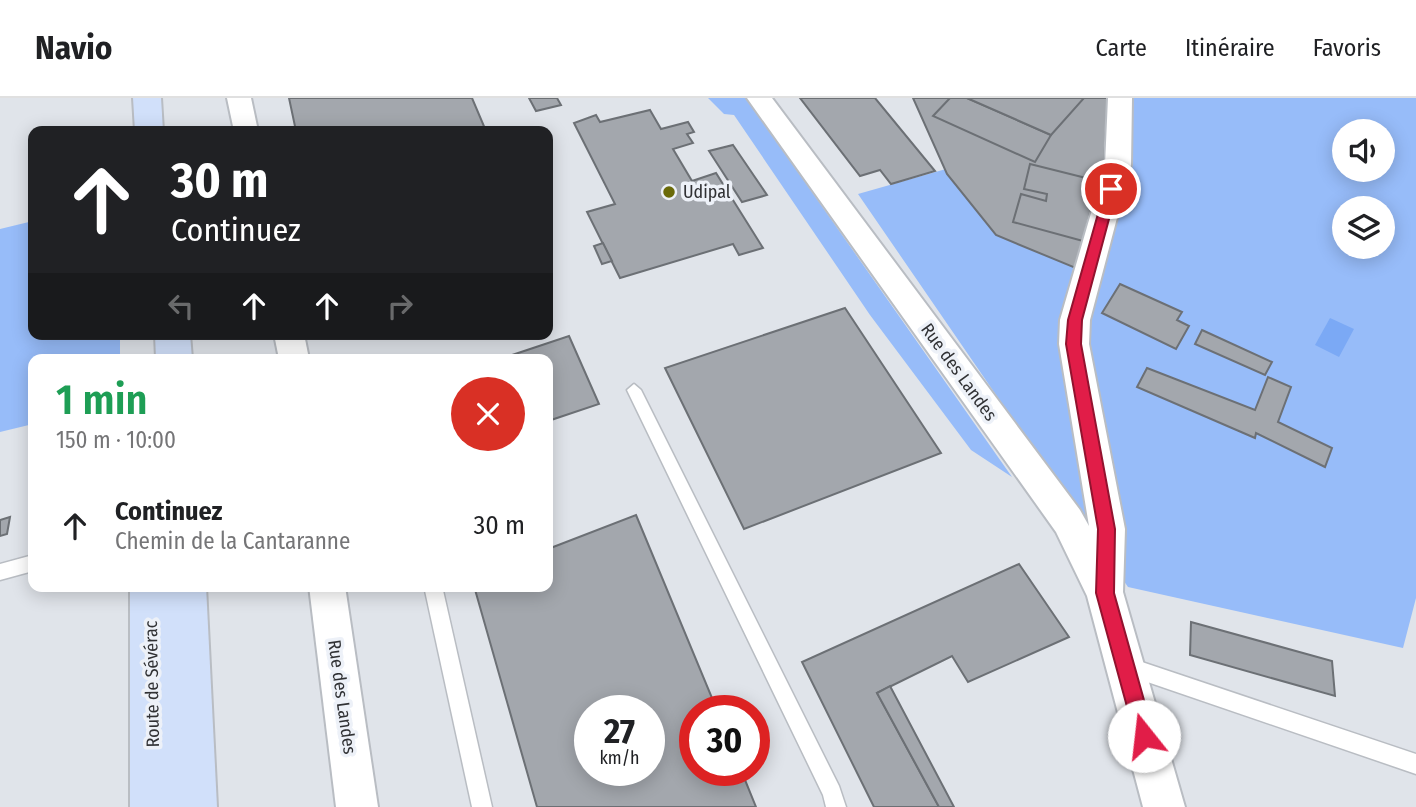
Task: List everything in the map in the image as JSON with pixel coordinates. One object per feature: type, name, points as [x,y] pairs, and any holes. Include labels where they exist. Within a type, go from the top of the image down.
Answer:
[{"type":"main road","points":[[146,98],[149,126]]},
{"type":"main road","name":"Route de Sévérac","points":[[151,592],[157,799]]},
{"type":"main road","name":"Route de Sévérac","points":[[166,592],[170,698],[191,746]]},
{"type":"main road","name":"Route de Sévérac","points":[[185,592],[193,807]]},
{"type":"street","points":[[239,98],[245,126]]},
{"type":"street","name":"Rue des Landes","points":[[759,98],[1068,521],[1105,593],[1164,807]]},
{"type":"street","points":[[1105,593],[1107,529],[1074,344],[1075,320],[1118,165],[1120,98]]},
{"type":"street","name":"Rue des Landes","points":[[328,592],[357,807]]},
{"type":"lane","points":[[634,390],[832,793],[836,807]]},
{"type":"lane","points":[[0,572],[28,564]]},
{"type":"lane","points":[[434,592],[482,807]]},
{"type":"lane","points":[[1125,665],[1416,764]]},
{"type":"shaded area","points":[[708,98],[746,98],[1012,477],[971,450],[870,315],[734,115],[724,114]]},
{"type":"shaded area","points":[[913,98],[1416,98],[1416,598],[1403,648],[1128,587],[858,194],[946,169]]},
{"type":"shaded area","points":[[28,222],[28,340],[120,340],[120,354],[28,354],[28,425],[0,432],[0,229]]},
{"type":"shaded area","points":[[1330,318],[1354,329],[1339,357],[1315,345]]},
{"type":"building","points":[[289,98],[472,98],[484,126],[295,126]]},
{"type":"building","points":[[529,98],[557,98],[561,105],[536,111]]},
{"type":"building","points":[[800,98],[875,98],[935,171],[891,184],[880,170],[860,176]]},
{"type":"building","points":[[913,98],[1108,98],[1103,178],[1078,269],[996,235],[947,174]]},
{"type":"building","points":[[950,98],[967,98],[1051,135],[1035,162],[933,116]]},
{"type":"building","points":[[967,98],[1084,98],[1051,135]]},
{"type":"building","name":"Udipal","points":[[650,110],[661,129],[688,122],[694,132],[687,134],[693,143],[673,149],[692,181],[716,173],[763,248],[739,255],[733,244],[620,278],[587,212],[615,204],[574,123],[596,115],[600,122]]},
{"type":"building","points":[[733,145],[767,195],[742,202],[709,151]]},
{"type":"building","points":[[1030,164],[1098,181],[1083,241],[1013,222],[1021,194],[1046,201],[1047,194],[1024,189]]},
{"type":"building","points":[[603,243],[612,261],[602,264],[594,246]]},
{"type":"building","points":[[1120,284],[1182,312],[1177,320],[1189,326],[1176,349],[1102,313]]},
{"type":"building","points":[[845,308],[941,453],[744,529],[665,368]]},
{"type":"building","points":[[1202,330],[1272,362],[1265,375],[1195,344]]},
{"type":"building","points":[[569,336],[599,404],[553,419],[553,354],[515,354]]},
{"type":"building","points":[[1147,368],[1255,410],[1268,377],[1291,387],[1278,422],[1332,448],[1325,467],[1256,433],[1255,438],[1137,387]]},
{"type":"building","points":[[636,515],[711,695],[679,695],[679,786],[747,786],[756,807],[537,807],[476,592],[553,592],[553,547]]},
{"type":"building","points":[[10,517],[7,534],[0,536],[0,520]]},
{"type":"building","points":[[1019,564],[1069,637],[968,682],[952,656],[877,693],[939,807],[874,807],[802,662]]},
{"type":"building","points":[[1191,622],[1332,661],[1335,696],[1190,655]]},
{"type":"building","points":[[890,686],[954,807],[939,807],[877,693]]},
{"type":"place","name":"Udipal","points":[[669,192]]},
{"type":"route","points":[[1111,189],[1075,320],[1074,344],[1107,529],[1105,593],[1144,736]]}]
